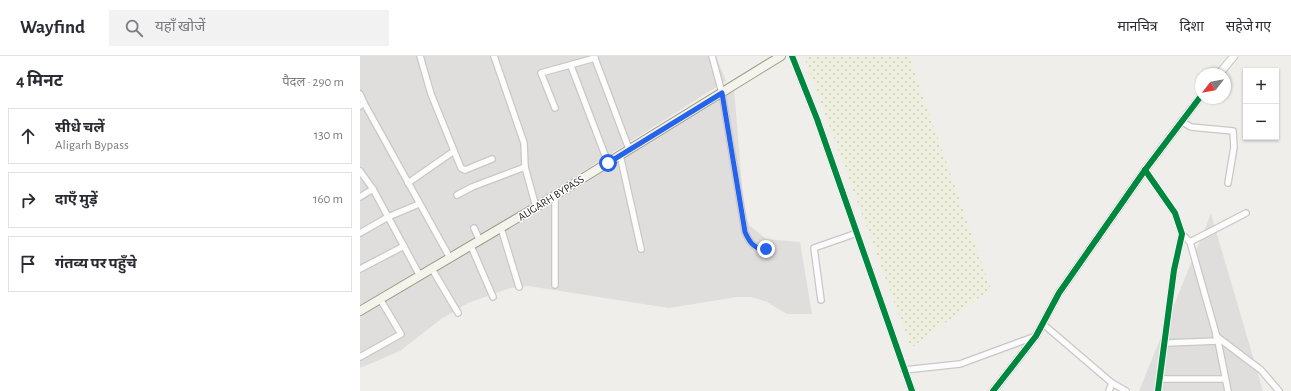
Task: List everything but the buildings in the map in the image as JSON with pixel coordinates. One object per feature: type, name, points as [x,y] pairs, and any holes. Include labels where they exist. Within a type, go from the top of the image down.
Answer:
[{"type":"main road","name":"ALIGARH BYPASS","points":[[360,311],[480,241],[781,56]]},
{"type":"street","points":[[420,56],[431,94],[461,168],[465,170],[492,159]]},
{"type":"street","points":[[494,56],[524,143],[525,167],[536,207]]},
{"type":"street","points":[[712,56],[722,93],[745,232],[754,246],[760,250],[766,249]]},
{"type":"street","points":[[792,56],[817,119],[912,391]]},
{"type":"street","points":[[1224,68],[1234,56]]},
{"type":"street","points":[[555,108],[541,73],[571,66],[595,57],[629,149]]},
{"type":"street","points":[[571,66],[608,163]]},
{"type":"street","points":[[360,94],[362,104],[450,258]]},
{"type":"street","points":[[992,391],[1036,336],[1059,293],[1145,170],[1195,104]]},
{"type":"street","points":[[1181,121],[1190,127],[1233,131],[1234,147],[1228,183]]},
{"type":"street","points":[[408,183],[454,151]]},
{"type":"street","points":[[620,155],[641,249]]},
{"type":"street","points":[[457,196],[472,187],[525,167]]},
{"type":"street","points":[[1145,170],[1175,213],[1182,234],[1190,242],[1217,339],[1228,391]]},
{"type":"street","points":[[360,171],[373,190],[420,276]]},
{"type":"street","points":[[360,197],[373,190]]},
{"type":"street","points":[[554,196],[555,285]]},
{"type":"street","points":[[360,233],[388,217],[419,204]]},
{"type":"street","points":[[1190,242],[1246,213]]},
{"type":"street","points":[[474,228],[480,241]]},
{"type":"street","points":[[501,228],[519,287]]},
{"type":"street","points":[[821,300],[814,248],[857,233]]},
{"type":"street","points":[[1158,391],[1166,343],[1174,270],[1182,234]]},
{"type":"street","points":[[360,269],[404,246]]},
{"type":"street","points":[[471,246],[493,297]]},
{"type":"street","points":[[432,269],[458,312]]},
{"type":"street","points":[[360,357],[401,334],[380,299]]},
{"type":"street","points":[[1043,324],[1112,383],[1126,391]]},
{"type":"street","points":[[904,370],[960,364],[1036,336]]},
{"type":"street","points":[[1166,343],[1217,339],[1261,370],[1279,391]]},
{"type":"street","points":[[1161,379],[1225,379]]},
{"type":"street","points":[[1109,391],[1112,383]]},
{"type":"shaded area","points":[[360,56],[716,56],[726,81],[498,225],[360,308]]},
{"type":"shaded area","points":[[734,89],[744,210],[749,225],[766,239],[800,242],[812,314],[787,314],[767,302],[751,297],[737,297],[669,308],[528,286],[510,288],[468,303],[441,319],[400,351],[360,368],[360,314]]},
{"type":"shaded area","points":[[1211,214],[1263,391],[1139,391]]},
{"type":"green space","points":[[811,56],[909,56],[991,289],[911,348],[805,59]]},
{"type":"cycle path","points":[[792,56],[817,119],[912,391]]},
{"type":"cycle path","points":[[993,391],[1036,336],[1059,293],[1145,170],[1195,104]]},
{"type":"cycle path","points":[[1145,170],[1175,213],[1182,234],[1174,270],[1158,391]]},
{"type":"route","points":[[608,163],[722,93],[745,232],[754,246],[760,250],[766,249]]}]
